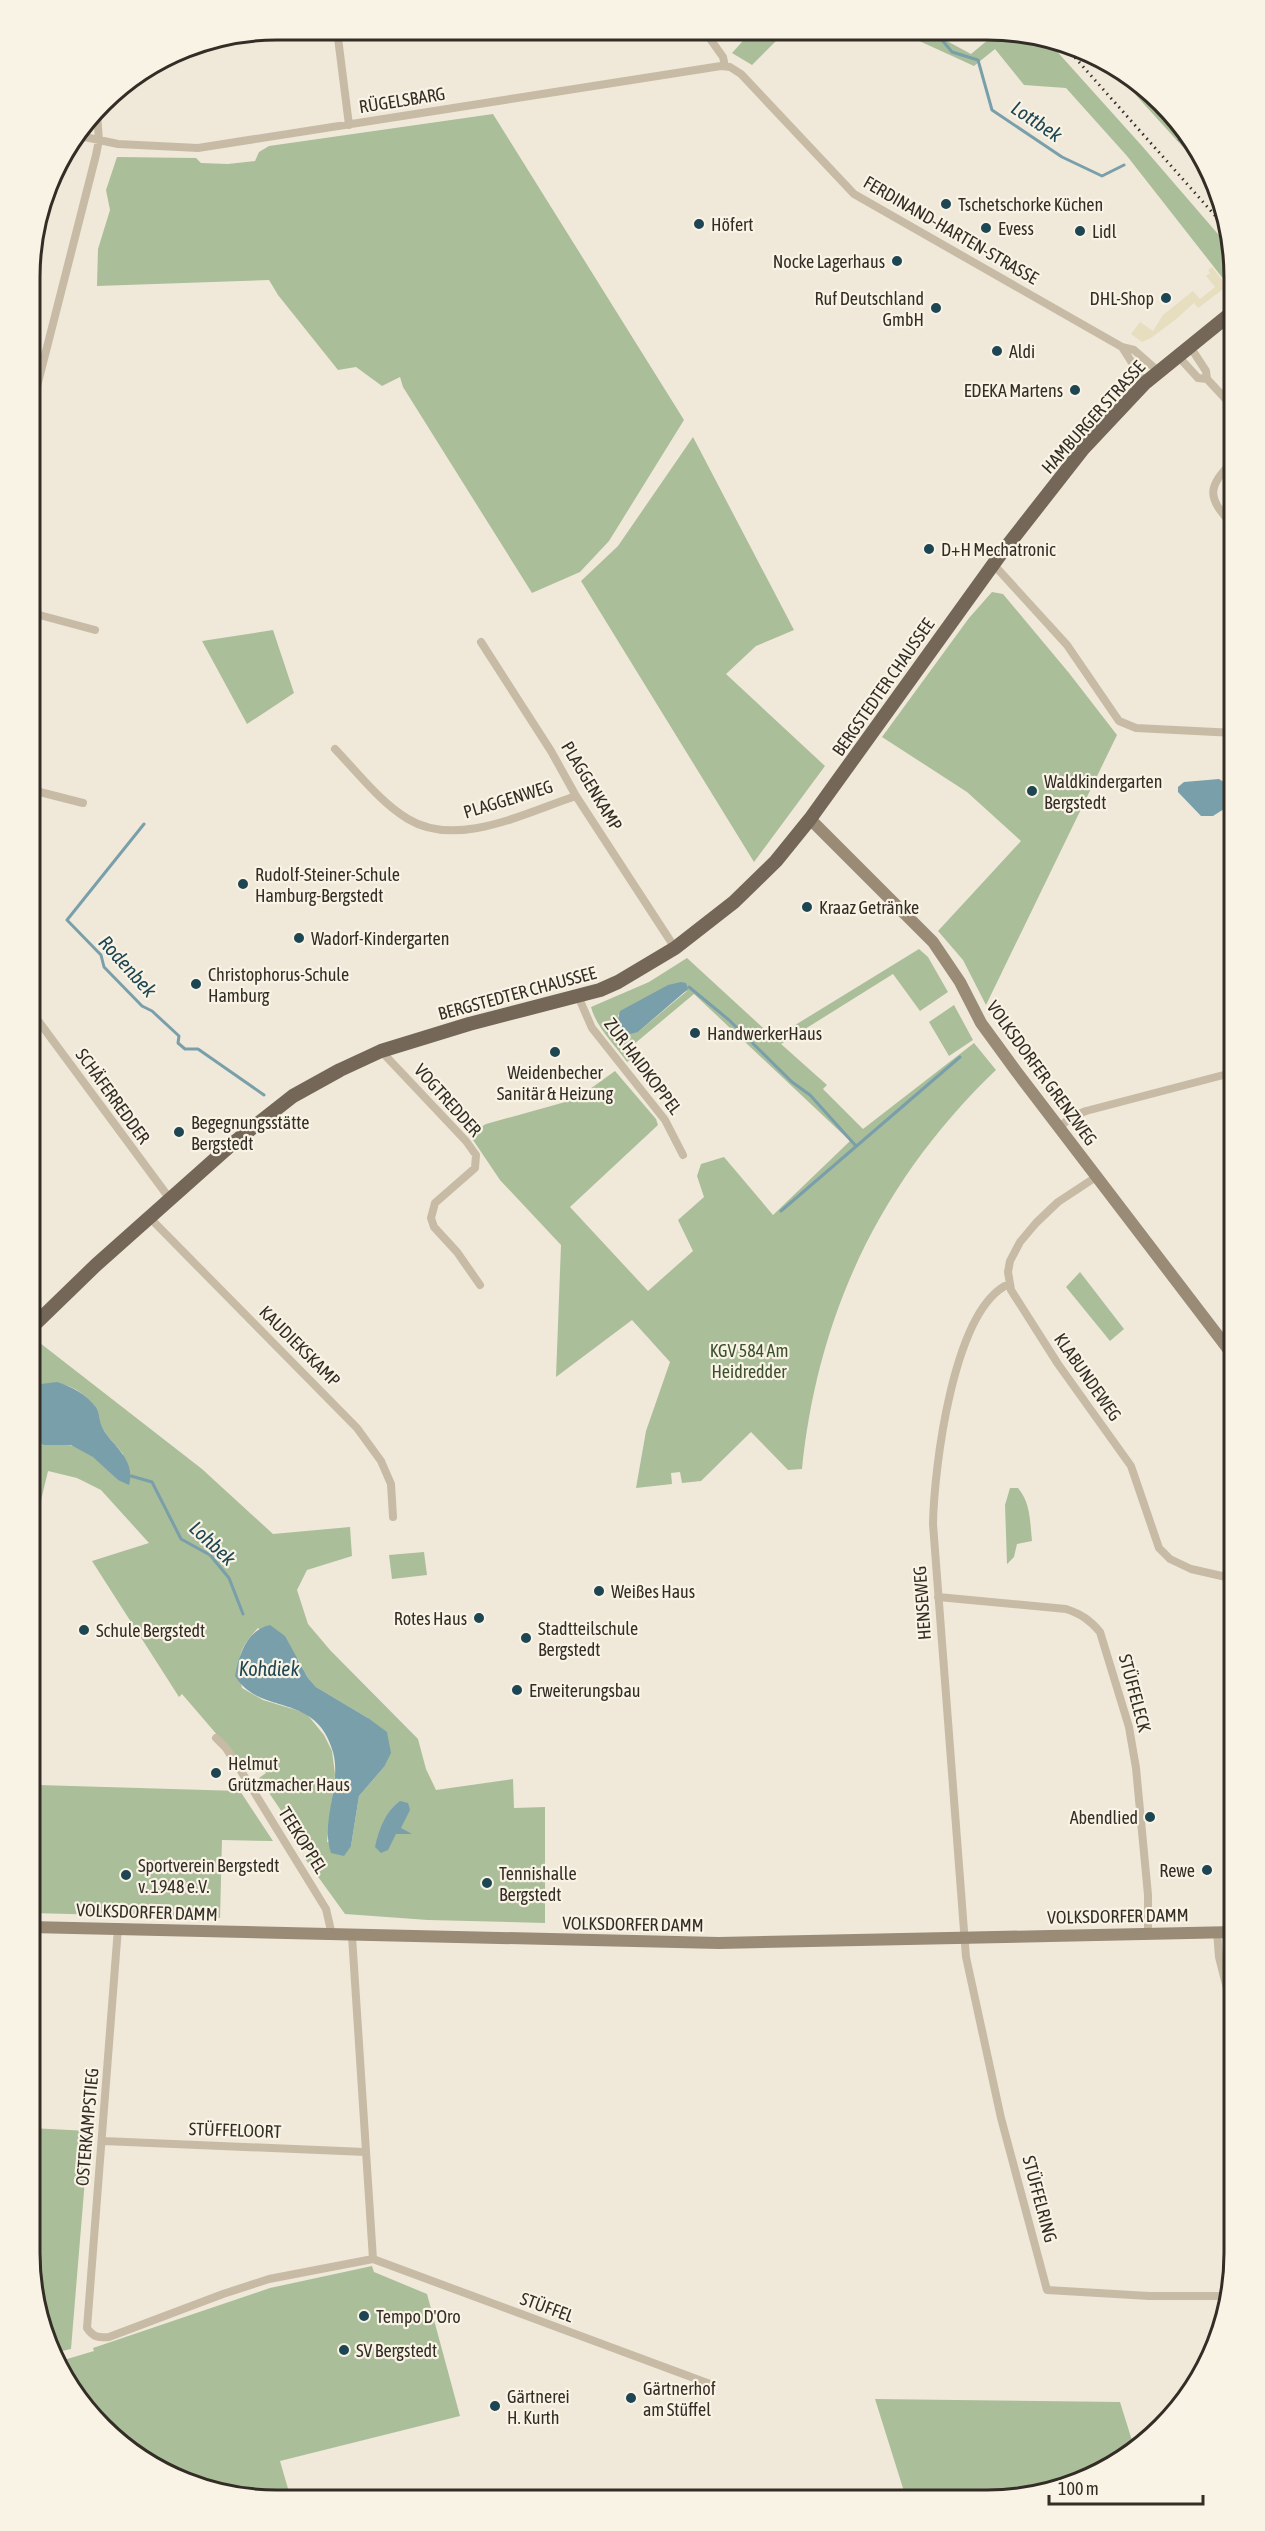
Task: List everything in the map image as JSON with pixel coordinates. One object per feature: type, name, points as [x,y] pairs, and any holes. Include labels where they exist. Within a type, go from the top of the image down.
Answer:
[{"type":"main road","name":"HAMBURGER STRASSE","points":[[994,565],[1083,449],[1145,383],[1224,318]]},
{"type":"main road","name":"BERGSTEDTER CHAUSSEE","points":[[40,1320],[149,1217],[274,1109],[313,1084],[381,1051],[470,1024],[578,996],[618,982],[675,948],[734,902],[770,868],[810,819],[994,565]]},
{"type":"main road","name":"VOLKSDORFER GRENZWEG","points":[[810,819],[933,942],[960,982],[981,1023],[1040,1104],[1224,1336]]},
{"type":"main road","name":"VOLKSDORFER DAMM","points":[[40,1927],[719,1943],[1224,1932]]},
{"type":"street","points":[[338,40],[349,125]]},
{"type":"street","points":[[711,40],[728,67]]},
{"type":"street","name":"RÜGELSBARG","points":[[86,137],[118,144],[198,148],[728,67]]},
{"type":"street","name":"FERDINAND-HARTEN-STRASSE","points":[[728,67],[741,74],[854,194],[1122,347],[1139,354],[1158,371]]},
{"type":"street","points":[[40,374],[99,140],[98,123]]},
{"type":"street","points":[[1189,345],[1206,371],[1207,379],[1224,397]]},
{"type":"street","name":"FERDINAND-HARTEN-STRASSE","points":[[1122,347],[1145,383]]},
{"type":"street","points":[[1177,355],[1198,378],[1207,379]]},
{"type":"street","points":[[1224,470],[1216,478],[1212,490],[1215,503],[1224,514]]},
{"type":"street","points":[[994,565],[1067,645],[1119,721],[1136,728],[1224,732]]},
{"type":"street","points":[[40,615],[95,630]]},
{"type":"street","name":"PLAGGENKAMP","points":[[481,642],[551,751],[576,796],[675,948]]},
{"type":"street","name":"PLAGGENWEG","points":[[335,749],[387,803],[410,820],[429,828],[454,832],[480,827],[576,796]]},
{"type":"street","points":[[40,792],[83,803]]},
{"type":"street","name":"ZUR HAIDKOPPEL","points":[[578,996],[592,1028],[665,1120],[683,1155]]},
{"type":"street","name":"SCHÄFERREDDER","points":[[40,1023],[170,1199]]},
{"type":"street","name":"VOGTREDDER","points":[[381,1051],[466,1141],[476,1155],[475,1168],[435,1203],[431,1218],[434,1227],[457,1252],[480,1285]]},
{"type":"street","points":[[1060,1127],[1071,1117],[1086,1111],[1224,1075]]},
{"type":"street","points":[[1009,1284],[1010,1261],[1020,1242],[1058,1202],[1096,1177]]},
{"type":"street","name":"KAUDIEKSKAMP","points":[[149,1217],[357,1428],[381,1461],[391,1484],[393,1517]]},
{"type":"street","name":"KLABUNDEWEG","points":[[1009,1284],[1013,1297],[1024,1314],[1131,1466],[1159,1548],[1170,1559],[1191,1569],[1224,1576]]},
{"type":"street","name":"HENSEWEG","points":[[964,1938],[938,1597],[933,1495],[944,1416],[958,1365],[977,1320],[990,1297],[997,1289],[1009,1284]]},
{"type":"street","name":"STÜFFELECK","points":[[938,1597],[1066,1609],[1091,1622],[1100,1632],[1123,1706],[1136,1768],[1149,1894],[1148,1932]]},
{"type":"street","name":"TEEKOPPEL","points":[[216,1738],[226,1748],[248,1782],[326,1909],[332,1935]]},
{"type":"street","name":"OSTERKAMPSTIEG","points":[[118,1928],[87,2328],[99,2338],[109,2337],[269,2279],[373,2259]]},
{"type":"street","points":[[1217,1932],[1224,1978]]},
{"type":"street","points":[[352,1936],[373,2259]]},
{"type":"street","name":"STÜFFELRING","points":[[964,1938],[1001,2118],[1047,2290],[1149,2296],[1221,2296]]},
{"type":"street","name":"STÜFFELOORT","points":[[103,2141],[365,2152]]},
{"type":"street","name":"STÜFFEL","points":[[373,2259],[710,2384]]},
{"type":"green space","points":[[744,40],[777,40],[752,65],[732,53]]},
{"type":"green space","points":[[917,40],[945,40],[971,54],[988,40],[1034,45],[1057,51],[1221,237],[1224,280],[1127,156],[1066,88],[1024,85],[995,49],[974,66]]},
{"type":"green space","points":[[1127,86],[1166,121],[1191,156]]},
{"type":"green space","points":[[493,114],[684,420],[609,541],[580,572],[532,593],[403,387],[400,377],[382,386],[356,367],[338,370],[278,295],[269,280],[97,286],[98,249],[110,210],[106,190],[117,157],[196,158],[201,163],[228,164],[255,161],[259,152],[269,146]]},
{"type":"green space","points":[[693,437],[794,630],[756,646],[726,674],[825,766],[754,862],[581,581],[618,546]]},
{"type":"green space","points":[[992,592],[1003,594],[1117,735],[986,1005],[963,960],[938,931],[1021,841],[967,792],[882,737],[969,618]]},
{"type":"green space","points":[[273,630],[294,693],[247,724],[202,641]]},
{"type":"green space","name":"KGV 584 Am Heidredder","points":[[919,949],[928,957],[948,992],[920,1011],[893,974],[781,1044],[827,1085],[823,1089],[863,1129],[974,1043],[996,1070],[956,1112],[920,1156],[889,1203],[862,1252],[840,1302],[823,1356],[810,1411],[802,1469],[788,1470],[751,1432],[701,1481],[682,1483],[680,1472],[671,1473],[672,1484],[636,1488],[646,1431],[670,1362],[632,1320],[556,1377],[561,1245],[500,1180],[469,1134],[486,1124],[576,1099],[615,1071],[656,1119],[658,1125],[570,1207],[648,1291],[693,1251],[678,1220],[704,1197],[697,1176],[701,1164],[724,1157],[773,1215],[850,1141],[694,994],[633,1045],[639,1053],[627,1062],[601,1029],[591,1007],[649,982],[687,958],[774,1038]],"holes":[[[687,991],[638,1032],[623,1030],[618,1023],[618,1015]]]},
{"type":"green space","points":[[954,1005],[973,1040],[949,1056],[929,1022]]},
{"type":"green space","points":[[1080,1272],[1124,1329],[1110,1341],[1066,1287]]},
{"type":"green space","points":[[40,1343],[202,1469],[273,1534],[350,1527],[352,1556],[307,1570],[297,1590],[308,1624],[330,1650],[418,1739],[426,1769],[436,1790],[513,1779],[514,1808],[545,1807],[545,1923],[428,1920],[345,1914],[303,1856],[309,1852],[259,1778],[266,1773],[255,1758],[243,1765],[182,1694],[179,1697],[92,1561],[149,1543],[101,1490],[77,1478],[48,1471],[40,1505],[40,1443],[68,1445],[82,1449],[96,1458],[118,1480],[123,1454],[102,1428],[98,1411],[88,1399],[65,1385],[40,1386]],"holes":[[[258,1628],[298,1659],[308,1678],[316,1687],[368,1718],[384,1767],[359,1796],[351,1846],[327,1842],[335,1774],[332,1751],[324,1735],[306,1713],[263,1700],[242,1688],[239,1669],[242,1649]]]},
{"type":"green space","points":[[1010,1488],[1018,1488],[1025,1500],[1032,1541],[1017,1544],[1014,1557],[1007,1564],[1005,1505]]},
{"type":"green space","points":[[424,1552],[427,1575],[392,1579],[389,1555]]},
{"type":"green space","name":"Sportverein Bergstedt v. 1948 e.V.","points":[[40,1785],[240,1791],[273,1841],[222,1840],[220,1918],[40,1913]]},
{"type":"green space","points":[[40,2129],[89,2131],[71,2349],[62,2351],[53,2330],[45,2300],[40,2254]]},
{"type":"green space","points":[[372,2266],[374,2272],[427,2294],[460,2416],[280,2461],[288,2490],[262,2490],[231,2486],[201,2478],[173,2466],[133,2442],[89,2398],[66,2359],[270,2288]]},
{"type":"green space","points":[[875,2399],[1120,2402],[1132,2442],[1092,2466],[1064,2478],[1034,2486],[1003,2490],[904,2490]]},
{"type":"shaded area","points":[[1212,267],[1224,282],[1224,288],[1198,308],[1194,303],[1151,338],[1142,342],[1131,334],[1140,322],[1153,331],[1163,315],[1193,291],[1200,299],[1215,287],[1206,276],[1210,273],[1208,270]]},
{"type":"water","points":[[1219,779],[1224,782],[1224,809],[1213,816],[1201,816],[1178,792],[1178,787],[1184,782]]},
{"type":"water","points":[[686,983],[688,989],[638,1032],[630,1034],[623,1030],[618,1019],[620,1011],[668,985]]},
{"type":"water","points":[[57,1382],[68,1386],[96,1407],[103,1429],[127,1461],[129,1485],[118,1480],[93,1457],[71,1445],[40,1443],[41,1384]]},
{"type":"water","name":"Kohdiek","points":[[270,1625],[285,1636],[308,1678],[316,1687],[387,1732],[391,1753],[384,1767],[359,1796],[351,1846],[344,1856],[331,1853],[328,1841],[335,1765],[333,1752],[325,1733],[314,1720],[301,1712],[258,1697],[246,1689],[235,1676],[245,1644],[255,1632]]},
{"type":"water","points":[[400,1801],[408,1803],[410,1810],[401,1828],[412,1834],[396,1834],[388,1850],[381,1853],[375,1847],[381,1827],[390,1810]]},
{"type":"waterway","name":"Lottbek","points":[[942,40],[952,52],[978,60],[992,110],[1062,157],[1102,176],[1124,165]]},
{"type":"waterway","name":"Rodenbek","points":[[144,824],[67,920],[101,955],[104,967],[142,1006],[152,1011],[179,1036],[178,1043],[185,1049],[198,1049],[264,1095]]},
{"type":"waterway","points":[[689,987],[729,1020],[792,1082],[810,1095],[856,1146]]},
{"type":"waterway","points":[[781,1211],[960,1057]]},
{"type":"waterway","name":"Lohbek","points":[[131,1476],[152,1482],[181,1539],[210,1555],[229,1578],[243,1614]]},
{"type":"railway","points":[[1075,58],[1216,217]]},
{"type":"place","name":"Tschetschorke Küchen","points":[[946,204]]},
{"type":"place","name":"Höfert","points":[[699,224]]},
{"type":"place","name":"Evess","points":[[986,228]]},
{"type":"place","name":"Lidl","points":[[1080,231]]},
{"type":"place","name":"Nocke Lagerhaus","points":[[897,261]]},
{"type":"place","name":"DHL-Shop","points":[[1166,298]]},
{"type":"place","name":"Ruf Deutschland GmbH","points":[[936,308]]},
{"type":"place","name":"Aldi","points":[[997,351]]},
{"type":"place","name":"EDEKA Martens","points":[[1075,390]]},
{"type":"place","name":"D+H Mechatronic","points":[[929,549]]},
{"type":"place","name":"Waldkindergarten Bergstedt","points":[[1032,791]]},
{"type":"place","name":"Rudolf-Steiner-Schule Hamburg-Bergstedt","points":[[243,884]]},
{"type":"place","name":"Kraaz Getränke","points":[[807,907]]},
{"type":"place","name":"Wadorf-Kindergarten","points":[[299,938]]},
{"type":"place","name":"Christophorus-Schule Hamburg","points":[[196,984]]},
{"type":"place","name":"HandwerkerHaus","points":[[695,1033]]},
{"type":"place","name":"Weidenbecher Sanitär & Heizung","points":[[555,1052]]},
{"type":"place","name":"Begegnungsstätte Bergstedt","points":[[179,1132]]},
{"type":"place","name":"Weißes Haus","points":[[599,1591]]},
{"type":"place","name":"Rotes Haus","points":[[479,1618]]},
{"type":"place","name":"Schule Bergstedt","points":[[84,1630]]},
{"type":"place","name":"Stadtteilschule Bergstedt","points":[[526,1638]]},
{"type":"place","name":"Erweiterungsbau","points":[[517,1690]]},
{"type":"place","name":"Helmut Grützmacher Haus","points":[[216,1773]]},
{"type":"place","name":"Abendlied","points":[[1150,1817]]},
{"type":"place","name":"Rewe","points":[[1207,1870]]},
{"type":"place","name":"Sportverein Bergstedt v. 1948 e.V.","points":[[126,1875]]},
{"type":"place","name":"Tennishalle Bergstedt","points":[[487,1883]]},
{"type":"place","name":"Tempo D'Oro","points":[[364,2316]]},
{"type":"place","name":"SV Bergstedt","points":[[344,2350]]},
{"type":"place","name":"Gärtnerhof am Stüffel","points":[[631,2398]]},
{"type":"place","name":"Gärtnerei H. Kurth","points":[[495,2406]]}]
